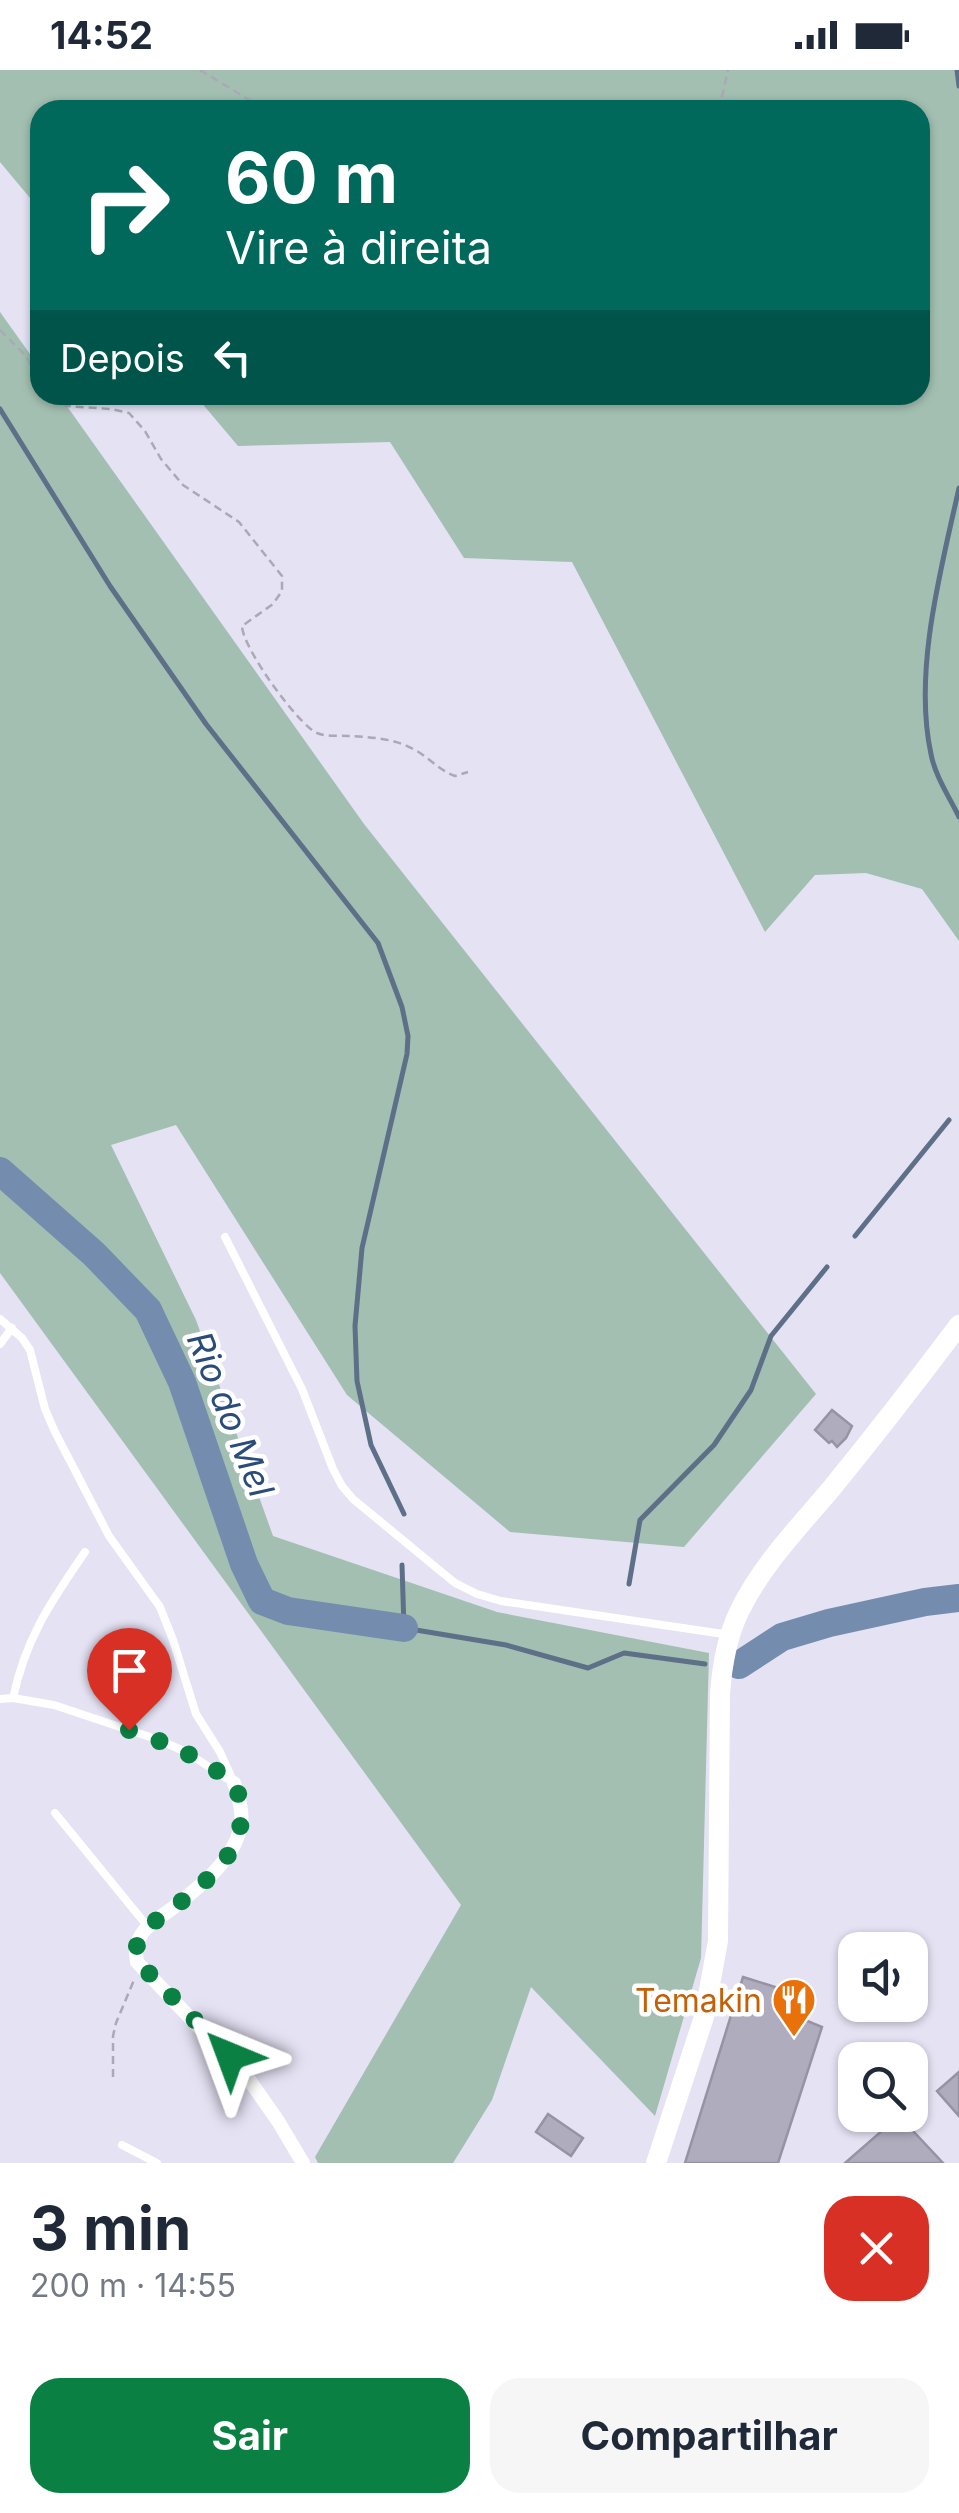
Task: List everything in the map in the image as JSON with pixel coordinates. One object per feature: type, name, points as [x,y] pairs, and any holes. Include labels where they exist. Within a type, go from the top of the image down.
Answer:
[{"type":"main road","points":[[656,2163],[700,2032],[718,1941],[720,1694],[730,1635],[747,1597],[774,1556],[959,1326]]},
{"type":"street","points":[[234,1783],[241,1812],[234,1846],[210,1874],[148,1927],[135,1952],[141,1966],[250,2081],[303,2163]]},
{"type":"lane","points":[[225,1237],[302,1390],[342,1486],[456,1583],[501,1601],[730,1635]]},
{"type":"lane","points":[[0,1318],[30,1350],[45,1409],[102,1522],[160,1607],[196,1714],[234,1783]]},
{"type":"lane","points":[[0,1344],[12,1328]]},
{"type":"lane","points":[[13,1698],[20,1664],[33,1636],[85,1552]]},
{"type":"lane","points":[[0,1699],[69,1709],[159,1740],[186,1752],[234,1783]]},
{"type":"lane","points":[[55,1813],[148,1927]]},
{"type":"lane","points":[[122,2144],[157,2163]]},
{"type":"path","points":[[200,70],[250,100]]},
{"type":"path","points":[[721,100],[728,70]]},
{"type":"path","points":[[0,330],[30,364]]},
{"type":"path","points":[[65,405],[129,412],[183,485],[239,522],[282,576],[282,592],[273,604],[242,626],[242,636],[254,659],[305,726],[320,735],[375,738],[410,747],[444,772],[456,776],[468,772]]},
{"type":"path","points":[[113,2077],[116,2023],[141,1966]]},
{"type":"green space","points":[[0,70],[959,70],[959,941],[922,889],[866,873],[815,875],[765,932],[572,562],[464,558],[390,442],[238,446],[203,405],[930,405],[930,100],[30,100],[30,198],[0,162]]},
{"type":"green space","points":[[0,312],[30,354],[30,405],[66,405],[364,824],[816,1394],[684,1547],[510,1532],[347,1395],[176,1125],[111,1145],[196,1320],[273,1536],[497,1612],[709,1653],[701,1958],[655,2116],[531,1987],[492,2100],[453,2163],[318,2163],[315,2157],[461,1905],[0,1273]]},
{"type":"building","points":[[832,1410],[852,1426],[837,1447],[815,1430]]},
{"type":"building","points":[[743,1977],[788,1991],[783,2011],[822,2027],[778,2163],[685,2163]]},
{"type":"building","points":[[959,2072],[959,2116],[937,2091]]},
{"type":"building","points":[[548,2114],[583,2138],[571,2156],[536,2132]]},
{"type":"building","points":[[881,2132],[914,2132],[943,2163],[845,2163]]},
{"type":"waterway","points":[[957,70],[959,86]]},
{"type":"waterway","points":[[0,409],[110,586],[206,724],[378,943],[402,1007],[407,1054],[362,1248],[355,1326],[357,1381],[371,1445],[404,1514]]},
{"type":"waterway","points":[[959,488],[931,621],[925,689],[933,762],[959,817]]},
{"type":"waterway","points":[[855,1236],[949,1120]]},
{"type":"waterway","name":"Rio do Mel","points":[[0,1171],[94,1254],[148,1310],[182,1382],[244,1564],[262,1601],[288,1611],[404,1628]]},
{"type":"waterway","points":[[629,1584],[640,1520],[714,1445],[751,1390],[771,1336],[827,1267]]},
{"type":"waterway","points":[[402,1565],[404,1628],[506,1645],[588,1668],[624,1653],[705,1664]]},
{"type":"waterway","name":"Rio do Mel","points":[[739,1665],[782,1637],[829,1623],[959,1598]]},
{"type":"place","name":"Temakin","points":[[794,2038]]},
{"type":"route","points":[[129,1730],[186,1752],[234,1783],[241,1825],[234,1846],[210,1874],[148,1927],[135,1952],[138,1962],[230,2056]]}]
